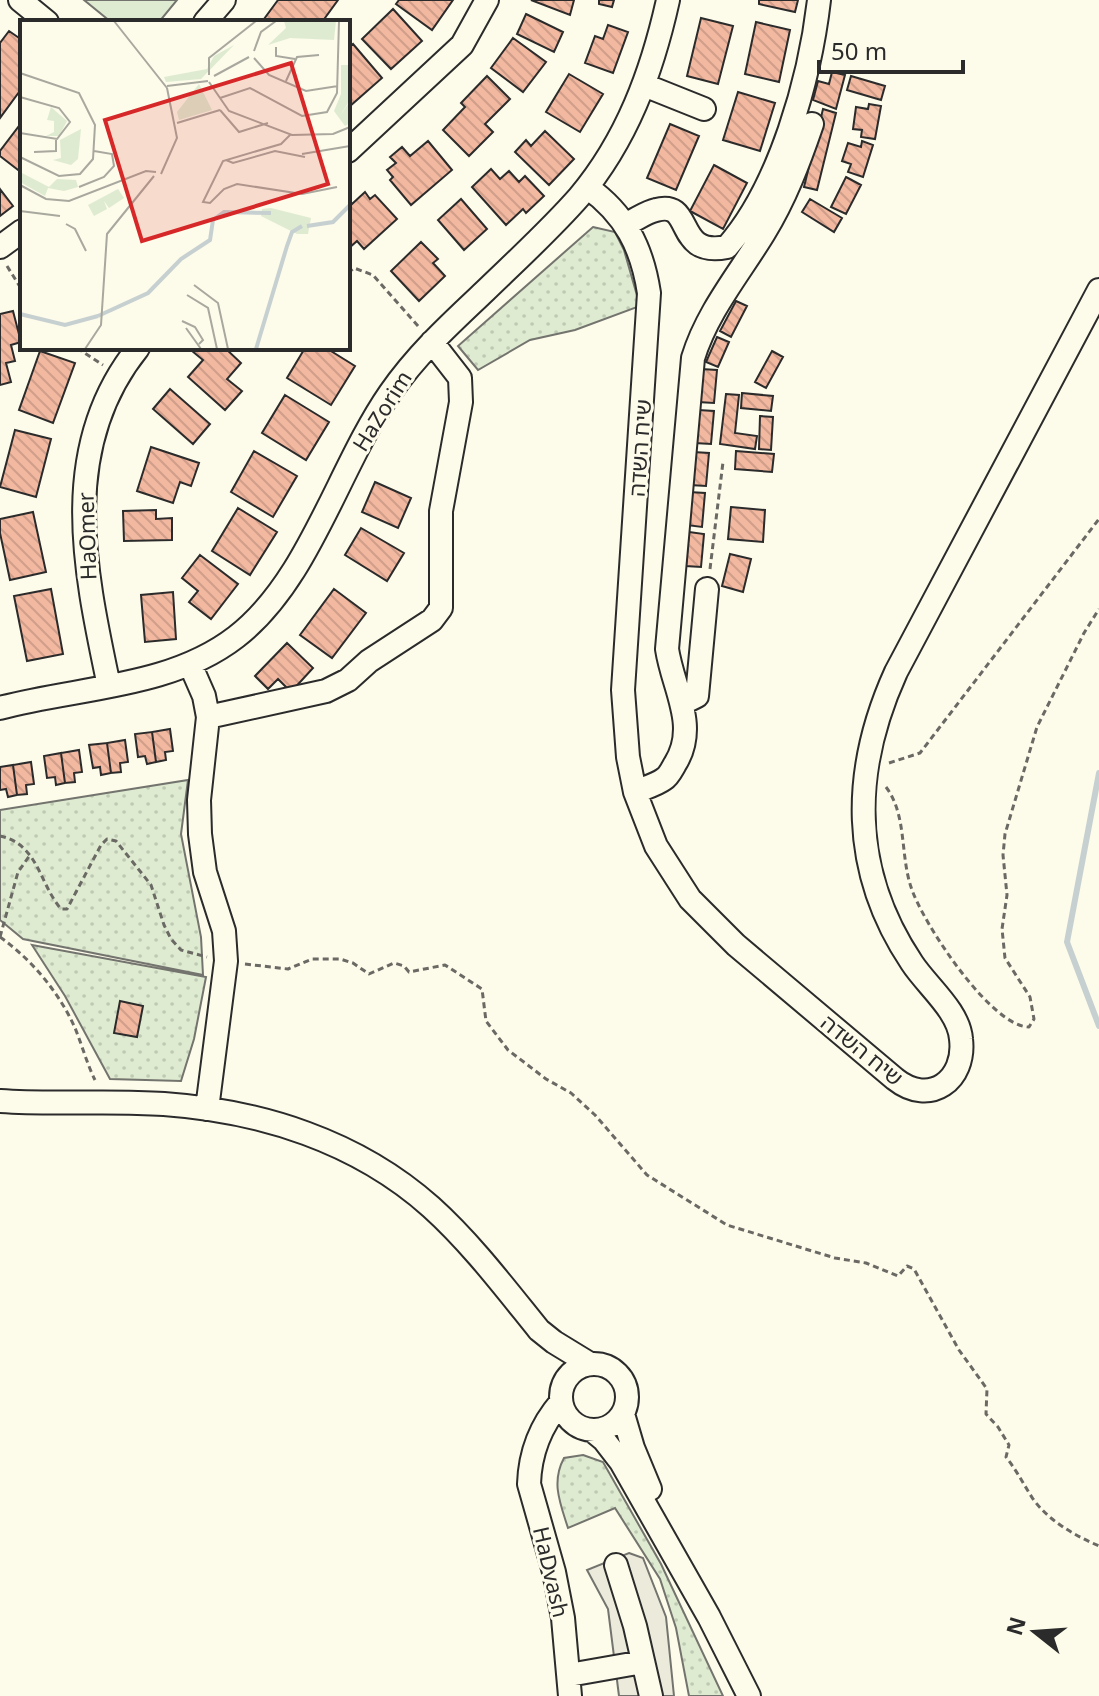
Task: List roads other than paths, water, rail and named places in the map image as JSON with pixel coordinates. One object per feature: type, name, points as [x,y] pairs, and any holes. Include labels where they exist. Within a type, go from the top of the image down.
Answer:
[{"type":"street","points":[[20,0],[45,20]]},
{"type":"street","points":[[207,20],[224,0]]},
{"type":"street","points":[[350,149],[462,45],[487,0]]},
{"type":"street","name":"HaZorim","points":[[3,707],[109,686],[190,664],[237,636],[275,597],[297,563],[382,405],[405,372],[587,187],[626,126],[644,85],[668,0]]},
{"type":"street","points":[[626,224],[665,209],[676,213],[685,222],[696,244],[704,249],[727,247],[737,237],[769,181],[790,130],[806,75],[819,0]]},
{"type":"street","points":[[644,85],[704,109]]},
{"type":"street","points":[[635,792],[666,778],[679,757],[686,737],[683,703],[670,669],[667,649],[693,358],[708,322],[778,208],[812,124]]},
{"type":"street","name":"שיח השדה","points":[[587,187],[611,205],[626,224],[644,265],[650,307],[623,690],[628,757],[635,792],[656,846],[671,873],[711,922],[912,1090],[929,1092],[945,1082],[956,1069],[961,1054],[960,1033],[954,1019],[900,945],[884,913],[866,849],[863,817],[866,772],[875,727],[896,672],[1099,290]]},
{"type":"street","points":[[4,256],[20,234]]},
{"type":"street","points":[[208,717],[326,691],[348,680],[369,661],[432,620],[441,608],[441,511],[461,402],[460,378],[432,342]]},
{"type":"street","name":"HaOmer","points":[[109,686],[87,578],[83,506],[93,440],[103,409],[137,350]]},
{"type":"street","points":[[683,703],[697,696],[707,589]]},
{"type":"street","points":[[190,664],[204,696],[208,717],[199,800],[200,834],[205,872],[224,931],[226,961],[207,1109]]},
{"type":"street","points":[[6,1103],[106,1101],[207,1109],[287,1126],[328,1141],[370,1162],[431,1207],[464,1240],[539,1330],[590,1364]]},
{"type":"street","points":[[539,1330],[553,1360],[568,1417],[604,1440],[621,1462],[709,1617]]},
{"type":"street","points":[[534,1450],[551,1437],[610,1426],[623,1414],[628,1398],[624,1382],[613,1369],[598,1364],[590,1364],[572,1373],[562,1396]]},
{"type":"street","name":"HaDvash","points":[[562,1396],[534,1450],[529,1484],[554,1572],[570,1686]]},
{"type":"street","points":[[623,1414],[642,1470],[749,1696]]},
{"type":"street","points":[[616,1565],[635,1626],[651,1696]]},
{"type":"street","points":[[570,1686],[643,1662]]},
{"type":"waterway","points":[[1099,773],[1067,942],[1099,1026]]}]
